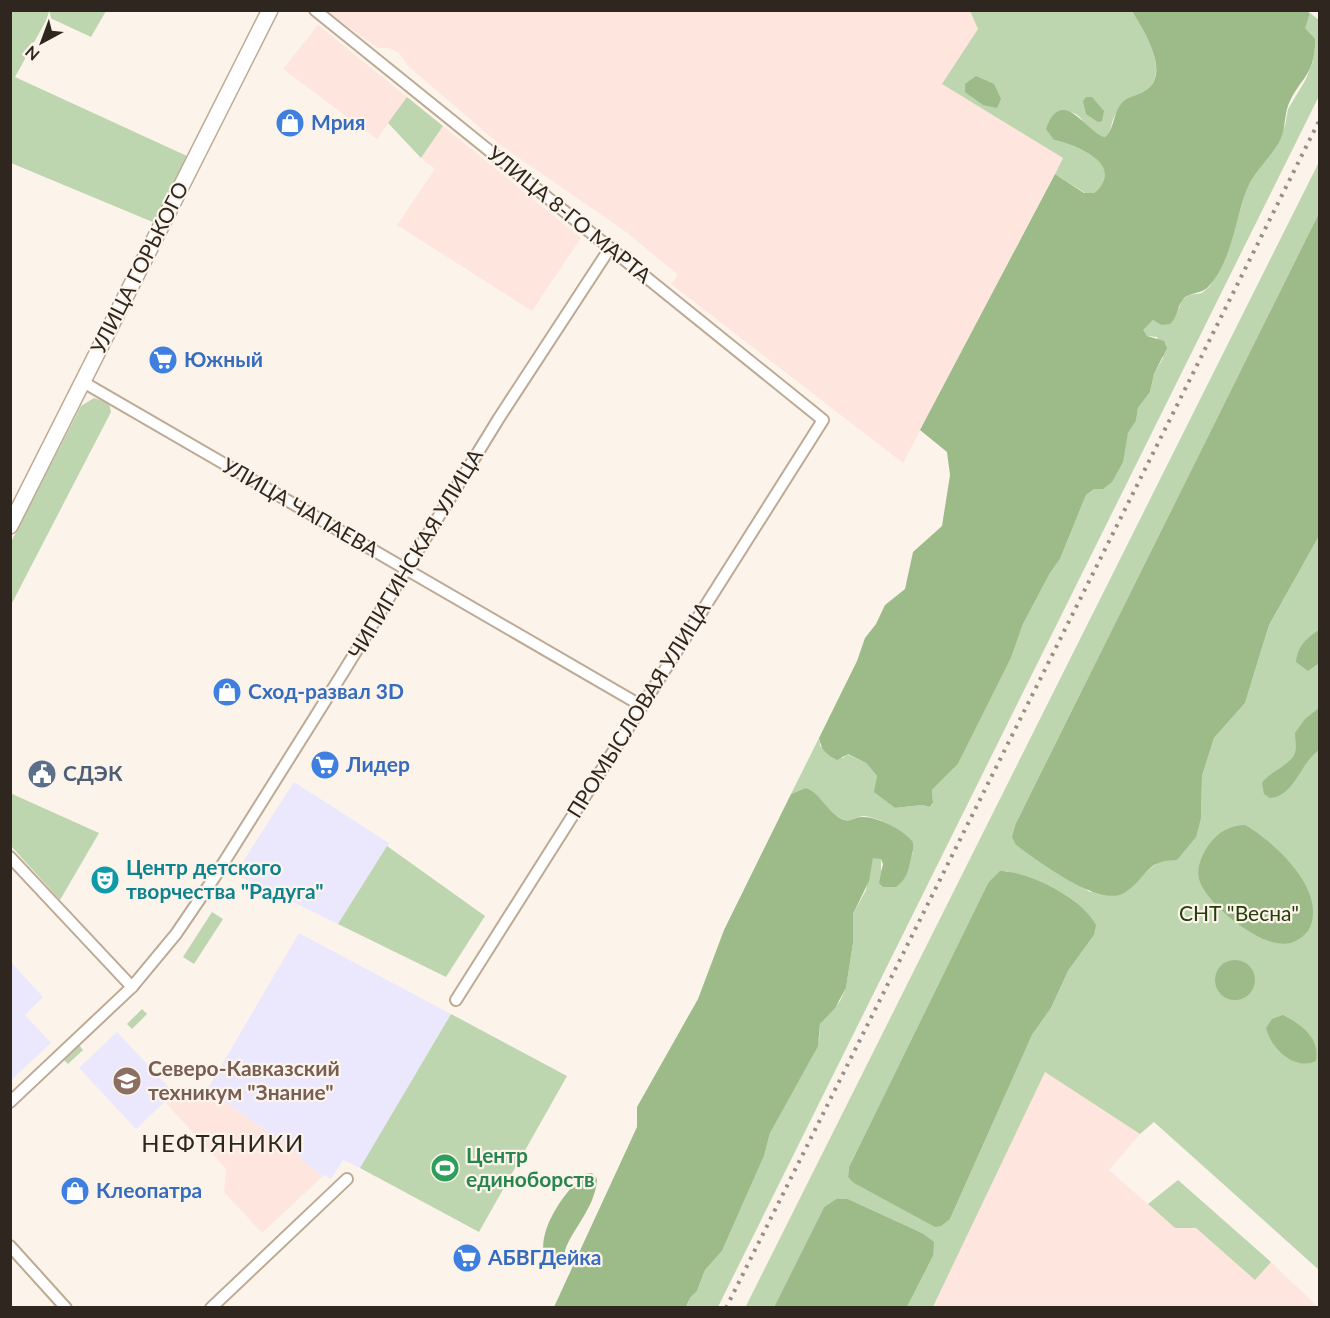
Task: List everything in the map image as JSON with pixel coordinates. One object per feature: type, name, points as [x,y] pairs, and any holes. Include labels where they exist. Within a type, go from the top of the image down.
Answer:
[{"type":"main road","name":"УЛИЦА ГОРЬКОГО","points":[[10,526],[270,10]]},
{"type":"street","name":"УЛИЦА 8-ГО МАРТА","points":[[315,10],[823,420]]},
{"type":"street","name":"ЧИПИГИНСКАЯ УЛИЦА","points":[[10,1102],[132,987],[165,949],[214,878],[499,418],[610,248]]},
{"type":"street","name":"УЛИЦА ЧАПАЕВА","points":[[83,382],[642,706]]},
{"type":"street","name":"ПРОМЫСЛОВАЯ УЛИЦА","points":[[456,1000],[823,420]]},
{"type":"street","points":[[10,857],[132,987]]},
{"type":"street","points":[[211,1308],[347,1179]]},
{"type":"street","points":[[10,1246],[66,1308]]},
{"type":"shaded area","points":[[326,11],[970,11],[978,29],[943,84],[1063,158],[903,463],[671,284],[678,275],[626,232],[499,144],[409,67],[399,53],[389,48],[378,48]]},
{"type":"shaded area","points":[[318,25],[407,97],[377,139],[283,69]]},
{"type":"shaded area","points":[[443,126],[581,238],[532,311],[397,225],[435,169],[421,158]]},
{"type":"shaded area","points":[[294,782],[389,843],[338,924],[235,874]]},
{"type":"shaded area","points":[[299,933],[451,1014],[360,1168],[343,1160],[331,1179],[325,1175],[322,1177],[283,1142],[207,1090]]},
{"type":"shaded area","points":[[11,962],[43,997],[25,1015],[51,1043],[11,1080]]},
{"type":"shaded area","name":"Северо-Кавказский техникум \"Знание\"","points":[[117,1032],[174,1093],[136,1129],[79,1068]]},
{"type":"shaded area","points":[[1044,1071],[1140,1134],[1109,1170],[1175,1228],[1196,1228],[1255,1280],[1271,1262],[1319,1308],[933,1308]]},
{"type":"shaded area","points":[[207,1090],[283,1142],[322,1177],[262,1233],[224,1192],[226,1169],[165,1102],[174,1093]]},
{"type":"green space","points":[[10,11],[106,11],[91,37],[48,17],[15,77],[187,156],[155,223],[11,163]]},
{"type":"green space","points":[[970,11],[1132,11],[1148,39],[1156,61],[1153,82],[1147,91],[1117,113],[1105,137],[1091,131],[1073,113],[1056,114],[1054,140],[1075,146],[1102,165],[1105,174],[1103,183],[1094,193],[1085,193],[1055,174],[1063,158],[942,84],[978,29]]},
{"type":"green space","points":[[1132,11],[1306,11],[1310,13],[1305,28],[1315,39],[1312,62],[1309,71],[1291,99],[1280,140],[1247,189],[1228,252],[1217,276],[1206,289],[1185,298],[1170,324],[1161,325],[1153,320],[1143,330],[1147,336],[1164,341],[1167,348],[1154,374],[1150,392],[1138,408],[1136,421],[1128,433],[1123,462],[1112,482],[1103,489],[1094,489],[1086,495],[1060,559],[1023,624],[1011,658],[958,764],[932,790],[933,803],[930,807],[922,805],[895,808],[874,792],[877,776],[866,763],[848,754],[837,760],[833,758],[823,749],[819,738],[857,661],[865,638],[876,624],[885,605],[905,589],[913,552],[942,526],[950,475],[947,452],[920,430],[1055,174],[1084,193],[1094,193],[1103,183],[1105,174],[1102,165],[1095,158],[1075,146],[1054,140],[1046,129],[1052,116],[1060,111],[1067,111],[1105,137],[1121,104],[1146,91],[1154,80],[1156,70],[1152,49]]},
{"type":"green space","points":[[1310,13],[1319,20],[1319,96],[718,1307],[686,1308],[690,1298],[697,1291],[705,1270],[722,1251],[764,1156],[770,1133],[819,1040],[820,1024],[840,1001],[846,988],[853,943],[853,914],[866,890],[873,857],[881,858],[881,870],[912,855],[914,847],[908,838],[897,829],[882,821],[863,816],[845,820],[828,810],[805,788],[791,794],[819,738],[820,746],[843,758],[847,754],[866,763],[877,776],[875,792],[895,808],[922,805],[930,807],[933,804],[932,790],[958,764],[1011,658],[1023,624],[1060,559],[1086,495],[1094,489],[1125,445],[1128,433],[1136,421],[1138,408],[1150,392],[1154,374],[1163,358],[1157,337],[1147,336],[1142,330],[1153,320],[1161,325],[1179,308],[1182,300],[1189,295],[1202,293],[1210,286],[1219,269],[1228,250],[1247,188],[1285,126],[1288,109],[1306,79],[1313,61],[1315,48],[1304,28]]},
{"type":"green space","points":[[976,76],[994,84],[1001,99],[997,108],[983,105],[965,92],[965,84]]},
{"type":"green space","points":[[407,97],[443,126],[421,158],[388,123]]},
{"type":"green space","points":[[1086,97],[1092,97],[1104,111],[1102,121],[1098,122],[1086,114],[1083,101]]},
{"type":"green space","name":"СНТ \"Весна\"","points":[[1319,162],[1319,213],[1016,823],[1016,845],[1090,892],[1144,873],[1162,860],[1177,860],[1201,818],[1202,776],[1214,738],[1245,703],[1269,625],[1319,536],[1319,1270],[1154,1122],[1140,1134],[1045,1072],[933,1307],[907,1307],[933,1256],[922,1233],[848,1199],[836,1199],[824,1207],[774,1307],[745,1308]],"holes":[[[1006,871],[1023,876],[1057,893],[1094,935],[1068,971],[1051,1008],[1032,1035],[950,1219],[848,1177],[849,1167],[988,883]]]},
{"type":"green space","points":[[1319,213],[1319,536],[1269,625],[1245,703],[1214,738],[1202,776],[1201,818],[1196,837],[1177,860],[1158,863],[1124,893],[1113,896],[1100,894],[1068,880],[1016,845],[1012,837],[1016,823]]},
{"type":"green space","points":[[94,398],[109,403],[111,412],[11,605],[11,542],[81,406]]},
{"type":"green space","points":[[1319,632],[1319,663],[1308,671],[1296,662],[1298,652],[1309,637]]},
{"type":"green space","points":[[1319,708],[1319,750],[1286,791],[1270,798],[1264,794],[1262,783],[1292,758],[1296,748],[1295,733],[1305,719]]},
{"type":"green space","points":[[805,788],[811,790],[833,813],[844,820],[868,817],[896,828],[908,837],[914,848],[906,876],[896,887],[883,887],[879,883],[883,864],[881,859],[873,858],[869,881],[853,914],[853,943],[846,988],[835,1008],[820,1024],[818,1046],[770,1133],[764,1156],[722,1251],[705,1270],[697,1291],[690,1298],[686,1307],[554,1307],[637,1127],[637,1107],[698,999],[724,930],[791,794]]},
{"type":"green space","points":[[10,793],[99,833],[60,900],[11,846]]},
{"type":"green space","name":"СНТ \"Весна\"","points":[[1245,825],[1271,843],[1296,870],[1306,885],[1312,901],[1313,916],[1308,931],[1296,941],[1272,942],[1252,933],[1221,910],[1200,882],[1198,872],[1200,862],[1210,843],[1225,830]]},
{"type":"green space","points":[[387,846],[485,916],[446,977],[338,924]]},
{"type":"green space","points":[[1000,871],[1025,876],[1054,888],[1080,906],[1096,925],[1094,935],[1068,971],[1051,1008],[1032,1035],[950,1219],[941,1226],[935,1227],[854,1183],[848,1177],[849,1167],[988,883]]},
{"type":"green space","points":[[212,912],[223,919],[194,964],[183,957]]},
{"type":"green space","points":[[1235,960],[1243,961],[1249,966],[1254,972],[1254,988],[1249,994],[1243,999],[1235,1000],[1227,999],[1221,994],[1216,988],[1215,980],[1216,972],[1221,966],[1227,961]]},
{"type":"green space","points":[[142,1009],[147,1014],[132,1029],[127,1024]]},
{"type":"green space","points":[[451,1014],[567,1076],[479,1232],[360,1168]]},
{"type":"green space","points":[[1283,1015],[1308,1033],[1317,1053],[1316,1061],[1300,1063],[1278,1050],[1266,1028],[1272,1019]]},
{"type":"green space","points":[[79,1045],[83,1050],[68,1064],[63,1059]]},
{"type":"green space","points":[[592,1173],[597,1179],[590,1205],[568,1243],[560,1266],[557,1269],[549,1267],[544,1255],[546,1230],[567,1193],[584,1174]]},
{"type":"green space","points":[[1178,1180],[1271,1262],[1255,1280],[1196,1228],[1175,1228],[1148,1204]]},
{"type":"green space","points":[[836,1199],[848,1199],[922,1233],[934,1242],[933,1256],[907,1307],[774,1307],[824,1207]]},
{"type":"railway","points":[[726,1308],[1320,119]]},
{"type":"place","name":"Мрия","points":[[290,123]]},
{"type":"place","name":"Южный","points":[[163,360]]},
{"type":"place","name":"Сход-развал 3D","points":[[227,692]]},
{"type":"place","name":"Лидер","points":[[325,765]]},
{"type":"place","name":"СДЭК","points":[[42,774]]},
{"type":"place","name":"Центр детского творчества \"Радуга\"","points":[[105,880]]},
{"type":"place","name":"Северо-Кавказский техникум \"Знание\"","points":[[127,1081]]},
{"type":"place","name":"Центр единоборств","points":[[445,1168]]},
{"type":"place","name":"Клеопатра","points":[[75,1191]]},
{"type":"place","name":"АБВГДейка","points":[[467,1258]]},
{"type":"district","name":"НЕФТЯНИКИ","points":[[223,1144]]}]
